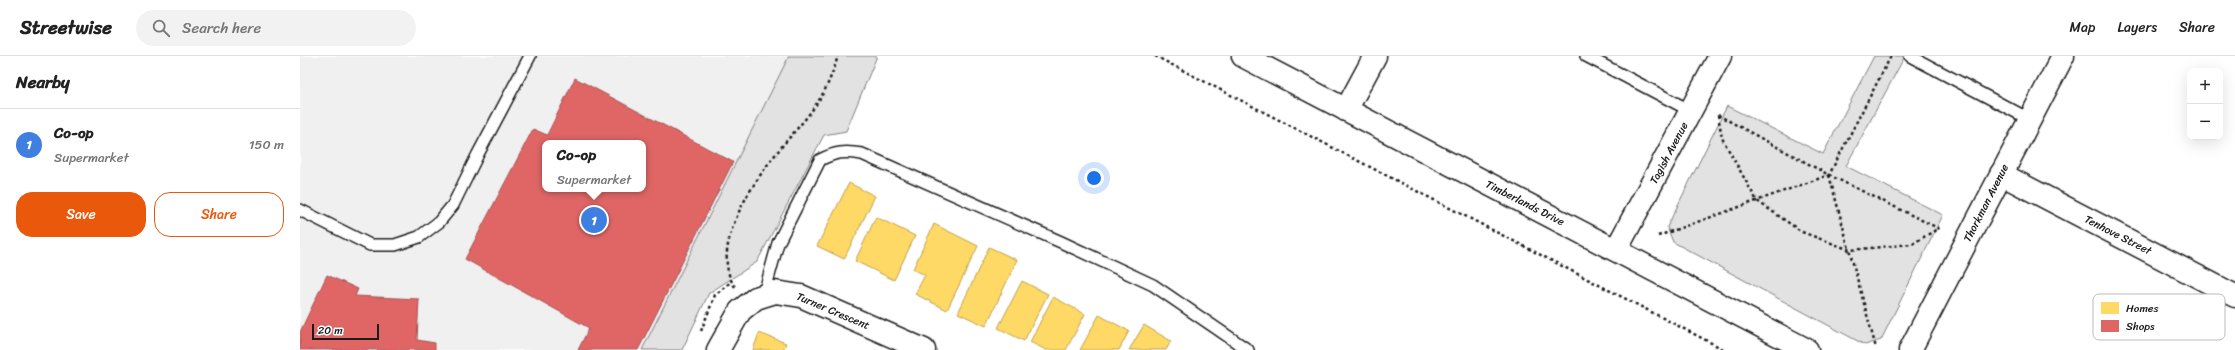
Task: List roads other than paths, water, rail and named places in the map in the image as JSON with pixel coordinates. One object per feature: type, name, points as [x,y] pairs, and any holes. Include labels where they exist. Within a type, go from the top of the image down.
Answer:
[{"type":"street","name":"Timberlands Drive","points":[[1243,56],[1807,350]]},
{"type":"street","points":[[1346,110],[1375,56]]},
{"type":"street","name":"Tagish Avenue","points":[[1616,250],[1720,56]]},
{"type":"street","name":"Thorkman Avenue","points":[[1910,350],[2063,56]]},
{"type":"street","name":"Tenhove Street","points":[[2001,174],[2235,296]]},
{"type":"street","name":"Turner Crescent","points":[[756,299],[786,292],[801,296],[924,350]]},
{"type":"street","points":[[718,350],[733,321],[756,299]]},
{"type":"lane","points":[[300,210],[370,245],[395,245],[419,237],[439,222],[453,205],[530,56]]},
{"type":"lane","points":[[1586,56],[1691,111]]},
{"type":"lane","points":[[1910,56],[2030,119]]},
{"type":"lane","points":[[756,299],[778,243],[820,160],[834,153],[849,151],[862,154],[904,172],[1153,285],[1248,350]]},
{"type":"place","name":"Co-op","points":[[594,220]]}]
